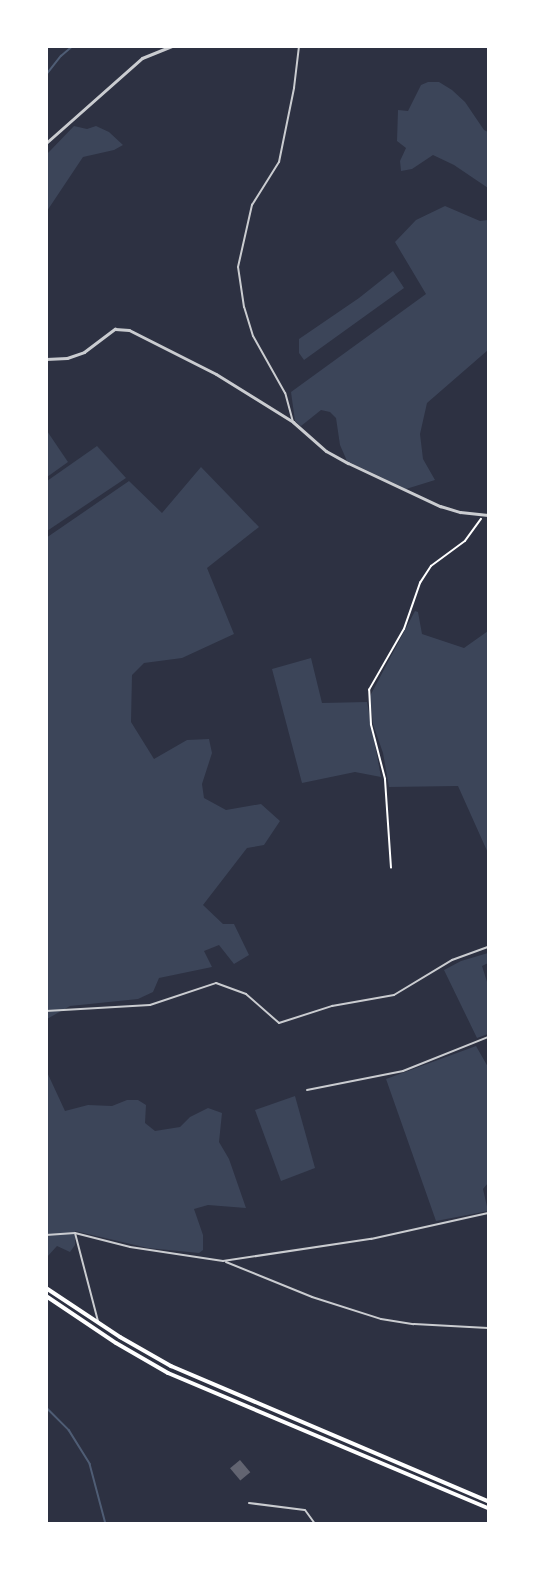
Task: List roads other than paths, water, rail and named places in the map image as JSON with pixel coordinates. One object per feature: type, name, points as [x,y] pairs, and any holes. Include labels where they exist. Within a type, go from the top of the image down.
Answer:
[{"type":"main road","points":[[46,1288],[148,1355],[182,1372],[489,1501]]},
{"type":"main road","points":[[46,1296],[116,1343],[168,1372],[489,1508]]},
{"type":"street","points":[[46,143],[142,58],[172,46]]},
{"type":"street","points":[[293,423],[285,393],[253,336],[244,307],[238,267],[252,205],[279,162],[294,88],[298,46]]},
{"type":"street","points":[[46,359],[68,358],[84,352],[109,332],[123,328],[197,363],[293,423],[326,451],[348,463],[440,506],[486,515]]},
{"type":"street","points":[[46,1011],[150,1005],[216,983],[246,994],[279,1023],[332,1006],[394,995],[452,960],[489,947]]},
{"type":"street","points":[[307,1090],[403,1071],[489,1037]]},
{"type":"street","points":[[223,1261],[371,1239],[489,1213]]},
{"type":"street","points":[[75,1233],[99,1324]]},
{"type":"street","points":[[46,1235],[75,1233],[130,1247],[223,1261],[312,1297],[381,1319],[414,1324],[489,1328]]},
{"type":"street","points":[[249,1503],[305,1510],[315,1524]]},
{"type":"waterway","points":[[46,75],[61,56],[73,46]]},
{"type":"waterway","points":[[46,1407],[69,1430],[90,1464],[106,1524]]}]
